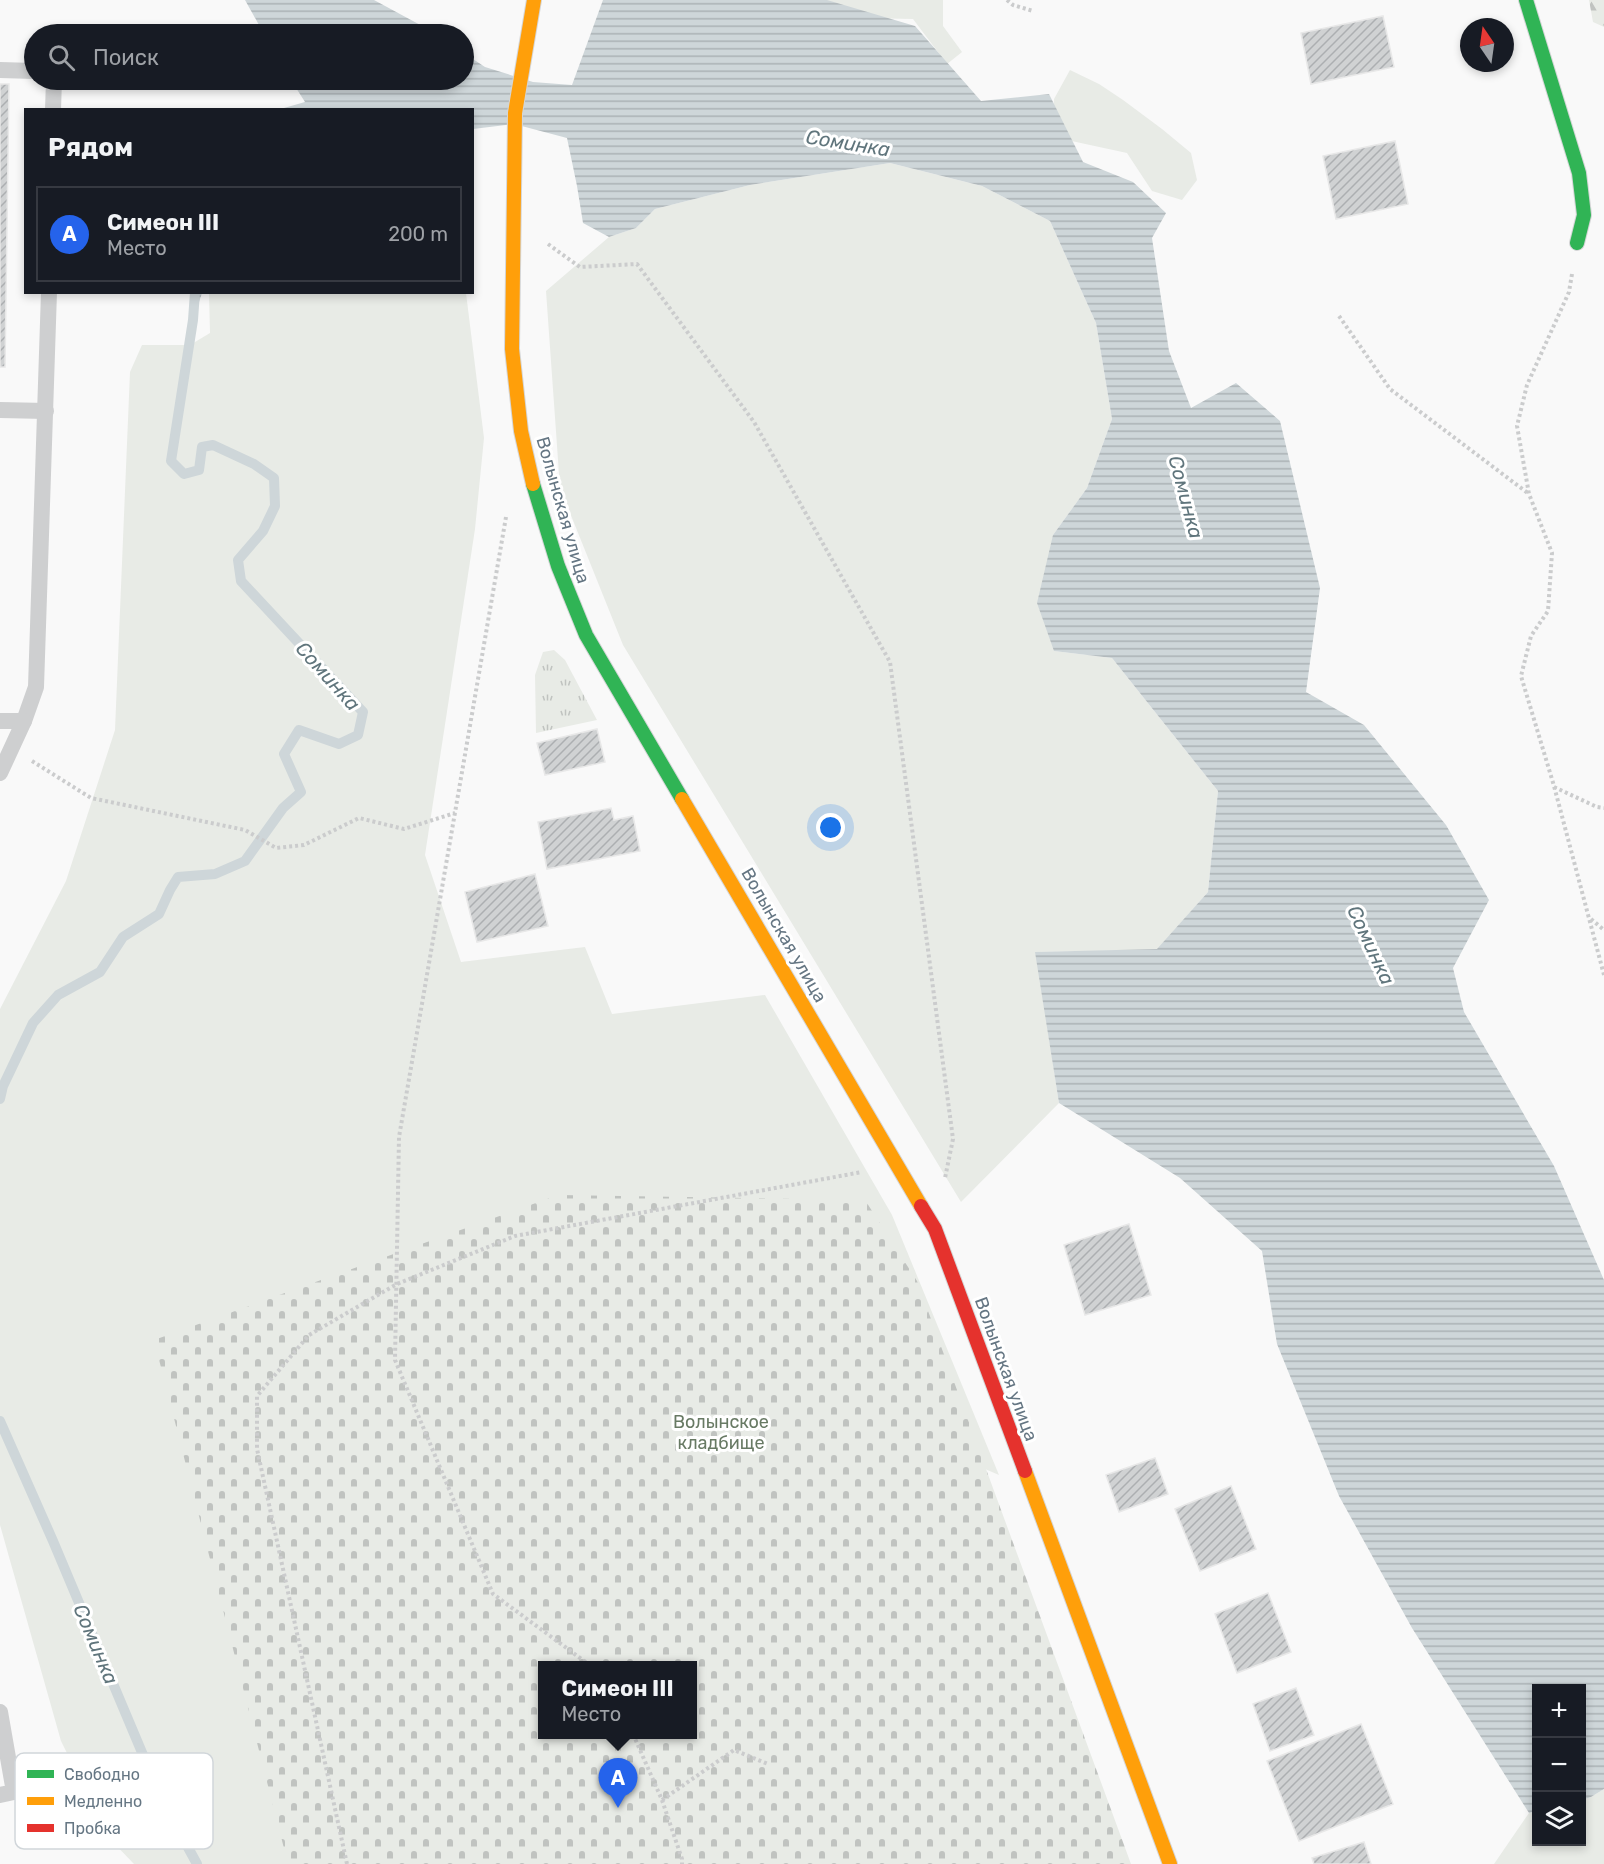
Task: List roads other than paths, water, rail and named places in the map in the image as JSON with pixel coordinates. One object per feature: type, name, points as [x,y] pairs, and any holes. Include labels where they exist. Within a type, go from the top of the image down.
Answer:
[{"type":"street","name":"Волынская улица","points":[[534,0],[515,113],[512,349],[521,431],[538,504],[568,592],[586,634],[935,1229],[1170,1864]]},
{"type":"street","points":[[1526,0],[1579,173],[1584,215],[1577,243]]},
{"type":"lane","points":[[0,70],[24,70]]},
{"type":"lane","points":[[53,108],[54,90]]},
{"type":"lane","points":[[0,773],[24,721],[36,687],[49,294]]},
{"type":"lane","points":[[0,410],[46,411]]},
{"type":"lane","points":[[0,721],[24,721]]},
{"type":"lane","points":[[0,1712],[14,1792],[0,1795]]},
{"type":"water","points":[[245,0],[374,0],[418,24],[258,24]]},
{"type":"water","points":[[603,0],[827,0],[915,26],[981,101],[1049,94],[1083,162],[1133,182],[1166,213],[1152,238],[1169,351],[1191,408],[1236,383],[1280,421],[1320,588],[1306,692],[1364,725],[1446,825],[1489,900],[1453,968],[1464,1012],[1554,1166],[1604,1280],[1604,1789],[1586,1799],[1586,1684],[1532,1684],[1532,1812],[1529,1813],[1412,1628],[1339,1496],[1277,1344],[1262,1251],[1180,1178],[1059,1103],[1035,952],[1157,949],[1208,892],[1218,791],[1112,658],[1054,651],[1037,603],[1053,535],[1087,488],[1112,419],[1096,323],[1050,221],[982,186],[890,163],[750,185],[655,209],[636,228],[609,237],[583,223],[567,138],[514,124],[474,129],[474,108],[284,108],[305,102],[297,90],[474,90],[474,60],[485,67],[533,82],[572,85]]},
{"type":"water","points":[[191,294],[202,294],[193,320]]},
{"type":"waterway","name":"Соминка","points":[[0,1099],[3,1086],[33,1023],[58,995],[100,972],[123,937],[159,914],[178,877],[215,874],[245,861],[283,808],[301,792],[284,754],[299,730],[339,744],[358,735],[363,712],[241,581],[238,560],[263,531],[275,506],[274,478],[254,464],[213,445],[202,447],[199,470],[184,474],[171,461],[193,320],[195,294]]},
{"type":"waterway","name":"Соминка","points":[[0,1421],[142,1753]]},
{"type":"waterway","name":"Соминка","points":[[189,1849],[197,1864]]},
{"type":"place","name":"Симеон III","points":[[618,1808]]},
{"type":"park label","name":"Волынское кладбище","points":[[721,1432]]}]
